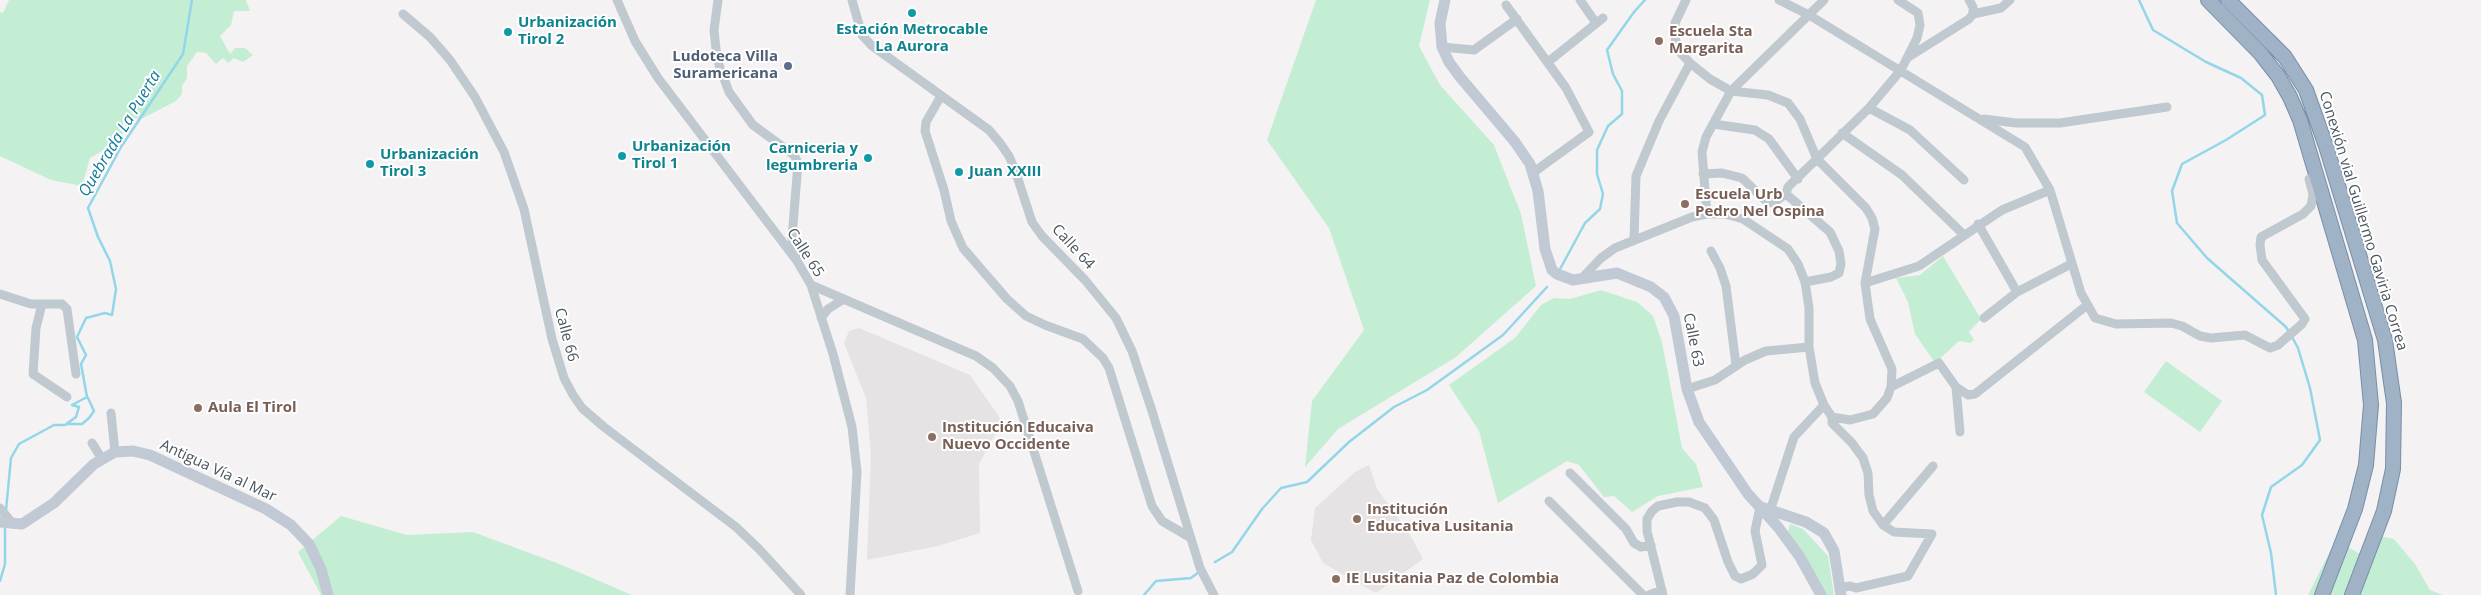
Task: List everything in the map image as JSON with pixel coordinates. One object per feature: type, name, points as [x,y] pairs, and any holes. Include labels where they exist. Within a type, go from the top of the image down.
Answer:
[{"type":"highway","name":"Conexión vial Guillermo Gaviria Correa","points":[[2208,0],[2272,66],[2290,96],[2300,120],[2365,340],[2371,405],[2367,459],[2355,509],[2322,595]]},
{"type":"highway","name":"Conexión vial Guillermo Gaviria Correa","points":[[2228,0],[2285,57],[2306,90],[2326,146],[2385,340],[2394,403],[2393,469],[2384,511],[2352,595]]},
{"type":"main road","name":"Calle 63","points":[[1445,0],[1440,23],[1442,47],[1449,62],[1460,77],[1515,142],[1534,172],[1541,207],[1545,249],[1552,270],[1567,279],[1581,279],[1617,273],[1646,284],[1664,297],[1674,316],[1687,389],[1703,430],[1765,509],[1808,568],[1821,595]]},
{"type":"main road","name":"Antigua Vía al Mar","points":[[13,524],[22,524],[41,512],[102,459],[115,452],[133,451],[150,455],[266,509],[291,525],[309,544],[321,569],[328,595]]},
{"type":"main road","points":[[1765,509],[1806,522],[1824,533],[1834,551],[1840,591]]},
{"type":"main road","points":[[0,522],[13,524]]},
{"type":"street","name":"Calle 65","points":[[617,0],[635,41],[658,78],[797,261],[811,286],[833,354],[852,427],[858,472],[850,595]]},
{"type":"street","points":[[718,0],[714,30],[716,49],[719,65],[729,92],[753,125],[794,155],[798,163],[792,238],[797,261]]},
{"type":"street","name":"Calle 64","points":[[852,0],[860,29],[871,45],[989,130],[1000,143],[1015,170],[1032,222],[1085,280],[1116,318],[1132,351],[1200,568],[1214,595]]},
{"type":"street","points":[[1548,62],[1600,20],[1580,0]]},
{"type":"street","points":[[1686,0],[1675,22],[1675,37],[1678,50],[1690,63],[1731,91],[1768,95],[1788,103],[1800,119],[1817,159],[1866,208],[1872,218],[1875,229],[1865,283],[1870,319],[1892,370],[1891,387],[1887,398],[1874,414],[1850,420],[1832,417]]},
{"type":"street","points":[[1779,0],[1809,15],[2025,147],[2050,190],[2071,264],[2086,306],[2095,318],[2108,323],[2171,323],[2182,326],[2200,336],[2212,338],[2245,335],[2270,348],[2278,345],[2302,324],[2305,319],[2302,312],[2262,260],[2261,238],[2303,214],[2311,206],[2313,194],[2308,178]]},
{"type":"street","points":[[1707,214],[1702,152],[1713,124],[1731,91],[1824,0]]},
{"type":"street","points":[[1703,174],[1722,173],[1742,178],[1767,202],[1773,203],[1786,194],[1788,187],[1869,108],[1900,70],[1907,58],[1920,25],[1918,13],[1898,0]]},
{"type":"street","points":[[1907,58],[1969,19],[1973,14],[1973,6],[1969,0]]},
{"type":"street","points":[[1973,14],[2001,8],[2010,0]]},
{"type":"street","points":[[1506,5],[1566,88],[1589,132],[1534,172]]},
{"type":"street","name":"Calle 66","points":[[402,14],[430,37],[450,60],[475,97],[504,152],[524,209],[552,339],[564,378],[573,395],[582,408],[604,427],[736,527],[802,595]]},
{"type":"street","points":[[1442,47],[1474,50],[1517,19]]},
{"type":"street","points":[[1634,240],[1636,176],[1659,121],[1690,63]]},
{"type":"street","points":[[941,96],[926,122],[924,131],[944,190],[951,222],[960,242],[1015,307],[1037,322],[1083,340],[1103,358],[1108,368],[1152,506],[1162,521],[1191,538]]},
{"type":"street","points":[[1981,119],[2016,123],[2060,123],[2167,107]]},
{"type":"street","points":[[1869,108],[1910,130],[1964,180]]},
{"type":"street","points":[[1713,124],[1754,130],[1769,139],[1798,179]]},
{"type":"street","points":[[1842,133],[1902,175],[1963,234]]},
{"type":"street","points":[[1865,283],[1920,266],[1978,224],[2016,202],[2050,190]]},
{"type":"street","points":[[1786,194],[1830,232],[1840,251],[1841,264],[1839,273],[1831,277],[1805,282]]},
{"type":"street","points":[[1581,279],[1600,258],[1634,240],[1692,217],[1707,214],[1725,214],[1743,219],[1788,249],[1798,264],[1805,282],[1809,308],[1809,347],[1816,383],[1824,405],[1832,417],[1832,422],[1852,442],[1863,458],[1868,473],[1869,495],[1873,511],[1883,525],[1894,532],[1932,534],[1908,576],[1856,588],[1850,586],[1840,591]]},
{"type":"street","points":[[1978,224],[2017,292]]},
{"type":"street","points":[[1710,251],[1720,268],[1726,286],[1736,365]]},
{"type":"street","points":[[1984,318],[2017,292],[2071,264]]},
{"type":"street","points":[[811,286],[976,356],[993,368],[1010,386],[1018,401],[1078,592]]},
{"type":"street","points":[[0,294],[31,304],[62,304],[67,309],[76,374]]},
{"type":"street","points":[[821,318],[828,309],[844,299]]},
{"type":"street","points":[[42,304],[36,328],[33,374],[67,397]]},
{"type":"street","points":[[1891,387],[1939,363],[1956,387],[1968,395],[1975,394],[2086,306]]},
{"type":"street","points":[[1687,389],[1715,380],[1736,365],[1772,349],[1809,347]]},
{"type":"street","points":[[1956,387],[1960,432]]},
{"type":"street","points":[[1649,595],[1662,592],[1650,545],[1647,524],[1652,511],[1666,503],[1689,502],[1698,504],[1709,512],[1714,520],[1724,552],[1735,576],[1741,579],[1748,577],[1762,565],[1755,531],[1794,437],[1824,405]]},
{"type":"street","points":[[111,413],[115,452]]},
{"type":"street","points":[[92,443],[102,459]]},
{"type":"street","points":[[1883,525],[1933,466]]},
{"type":"street","points":[[1570,473],[1626,529],[1634,543],[1641,547],[1650,545]]},
{"type":"street","points":[[1549,501],[1643,595]]},
{"type":"street","points":[[0,508],[13,524]]},
{"type":"shaded area","name":"Institución Educaiva Nuevo Occidente","points":[[859,328],[970,375],[1002,421],[979,464],[980,533],[938,546],[867,560],[871,454],[866,398],[844,343],[849,331]]},
{"type":"shaded area","name":"Institución Educativa Lusitania","points":[[1369,465],[1377,489],[1408,531],[1423,559],[1376,593],[1323,563],[1311,540],[1315,508],[1355,472]]},
{"type":"green space","points":[[9,0],[246,0],[250,11],[234,11],[231,25],[220,36],[230,54],[235,48],[245,48],[253,55],[243,62],[234,58],[228,63],[223,58],[216,64],[206,53],[197,52],[187,66],[187,78],[182,86],[182,94],[176,101],[143,118],[126,119],[123,123],[126,130],[114,144],[90,158],[82,186],[51,180],[0,156],[0,12],[3,13]]},
{"type":"green space","points":[[1316,0],[1430,0],[1419,46],[1440,85],[1494,145],[1521,214],[1536,286],[1456,357],[1338,429],[1305,467],[1312,401],[1364,330],[1329,228],[1267,140]]},
{"type":"green space","points":[[1943,256],[1981,319],[1969,332],[1974,340],[1970,343],[1959,341],[1935,363],[1915,334],[1908,302],[1896,278],[1920,275]]},
{"type":"green space","points":[[1601,290],[1637,302],[1653,316],[1662,342],[1682,448],[1696,464],[1703,487],[1658,496],[1632,512],[1614,496],[1604,497],[1579,465],[1567,461],[1498,503],[1479,431],[1449,385],[1515,338],[1541,305],[1554,298],[1570,299]]},
{"type":"green space","points":[[2166,361],[2222,401],[2200,432],[2144,392]]},
{"type":"green space","points":[[341,516],[407,535],[473,532],[562,565],[632,595],[321,595],[298,552]]},
{"type":"green space","points":[[1790,524],[1803,529],[1828,556],[1834,595],[1826,595],[1788,531]]},
{"type":"green space","points":[[2371,534],[2394,539],[2415,564],[2430,590],[2443,595],[2308,595],[2330,551],[2344,545],[2364,556]]},
{"type":"waterway","name":"Quebrada La Puerta","points":[[6,510],[11,458],[19,444],[54,425],[65,425],[76,417],[79,407],[72,405],[87,397],[81,364],[86,355],[77,337],[86,318],[105,313],[112,315],[116,289],[110,261],[98,237],[88,208],[121,147],[183,54],[192,0]]},
{"type":"waterway","points":[[1559,271],[1585,223],[1600,209],[1603,194],[1597,174],[1597,150],[1608,126],[1622,114],[1622,91],[1613,74],[1607,50],[1645,0]]},
{"type":"waterway","points":[[2139,0],[2153,30],[2206,62],[2241,78],[2262,95],[2265,115],[2226,140],[2182,164],[2172,191],[2177,223],[2207,258],[2286,327],[2289,332]]},
{"type":"waterway","points":[[1215,562],[1232,552],[1262,509],[1281,488],[1307,482],[1349,442],[1394,407],[1427,390],[1503,335],[1547,287]]},
{"type":"waterway","points":[[2276,595],[2271,553],[2262,515],[2271,487],[2302,465],[2320,440],[2310,388],[2298,348],[2292,337]]},
{"type":"waterway","name":"Quebrada La Puerta","points":[[68,424],[82,424],[89,418],[94,411],[88,398]]},
{"type":"waterway","name":"Quebrada La Puerta","points":[[0,581],[5,564],[5,525]]},
{"type":"waterway","points":[[1144,595],[1156,581],[1191,578],[1199,572]]},
{"type":"place","name":"Estación Metrocable La Aurora","points":[[912,13]]},
{"type":"place","name":"Urbanización Tirol 2","points":[[508,32]]},
{"type":"place","name":"Escuela Sta Margarita","points":[[1659,41]]},
{"type":"place","name":"Ludoteca Villa Suramericana","points":[[788,66]]},
{"type":"place","name":"Urbanización Tirol 1","points":[[622,156]]},
{"type":"place","name":"Carniceria y legumbreria","points":[[868,158]]},
{"type":"place","name":"Urbanización Tirol 3","points":[[370,164]]},
{"type":"place","name":"Juan XXIII","points":[[959,172]]},
{"type":"place","name":"Escuela Urb Pedro Nel Ospina","points":[[1685,204]]},
{"type":"place","name":"Aula El Tirol","points":[[198,408]]},
{"type":"place","name":"Institución Educaiva Nuevo Occidente","points":[[932,437]]},
{"type":"place","name":"Institución Educativa Lusitania","points":[[1357,519]]},
{"type":"place","name":"IE Lusitania Paz de Colombia","points":[[1336,579]]}]
